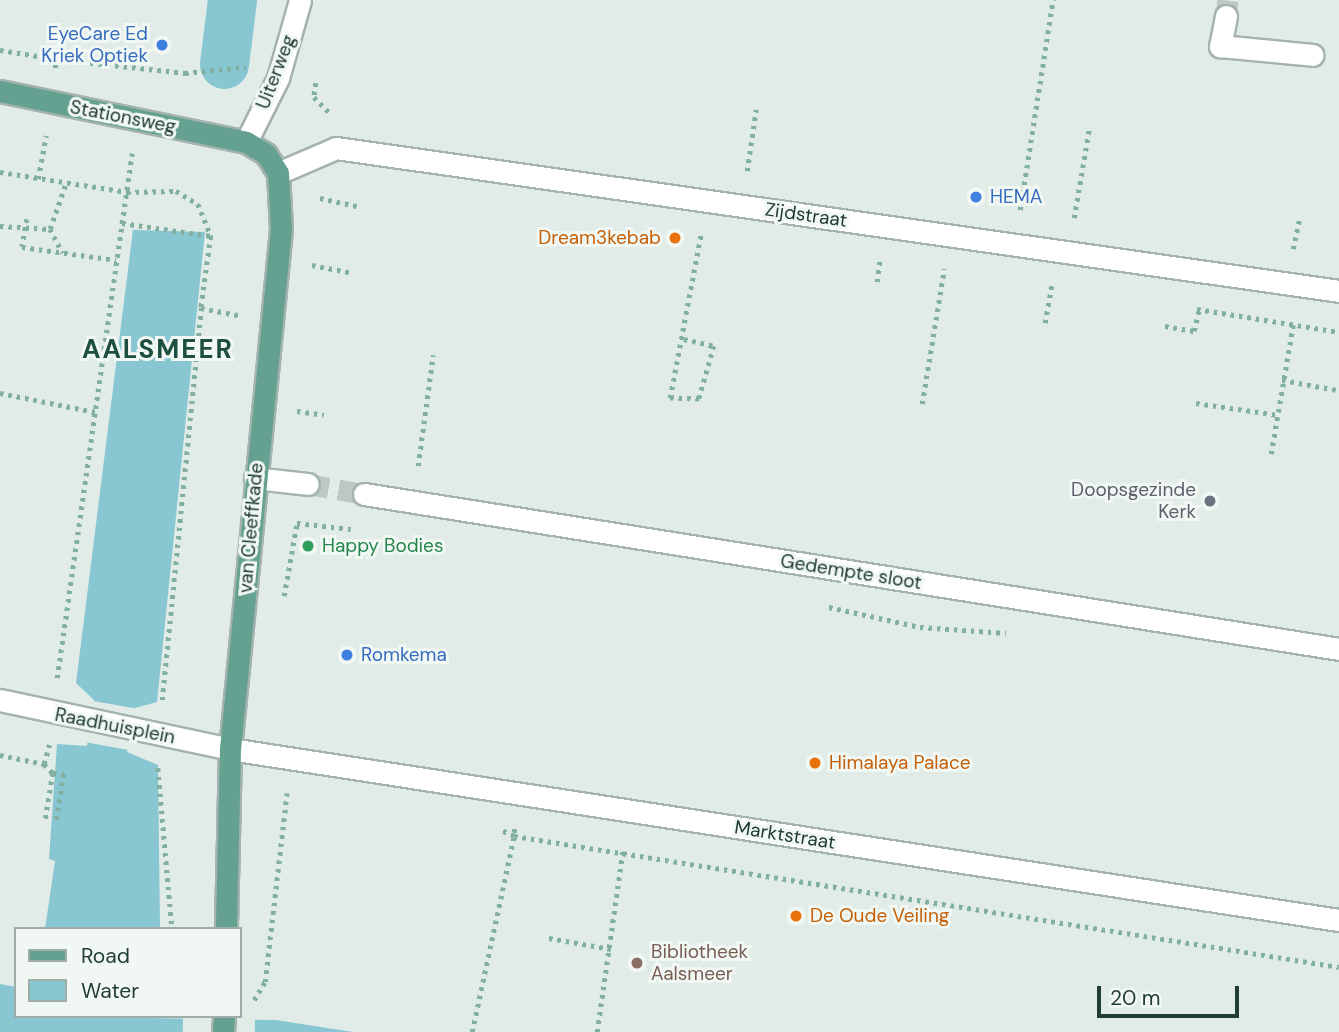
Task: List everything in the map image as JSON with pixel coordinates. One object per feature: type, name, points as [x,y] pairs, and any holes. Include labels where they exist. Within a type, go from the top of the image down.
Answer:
[{"type":"main road","name":"Stationsweg","points":[[0,91],[246,142]]},
{"type":"main road","points":[[246,142],[266,154],[278,173]]},
{"type":"main road","name":"van Cleeffkade","points":[[226,927],[230,749],[281,229],[278,173]]},
{"type":"street","name":"Uiterweg","points":[[246,142],[278,78],[300,0]]},
{"type":"street","points":[[1226,16],[1220,46],[1313,55]]},
{"type":"street","name":"Zijdstraat","points":[[278,173],[332,148],[1339,292]]},
{"type":"street","points":[[255,478],[308,484]]},
{"type":"street","name":"Gedempte sloot","points":[[364,494],[1339,649]]},
{"type":"street","name":"Raadhuisplein","points":[[0,700],[85,723],[230,749]]},
{"type":"street","name":"Marktstraat","points":[[230,749],[1339,920]]},
{"type":"path","points":[[1016,246],[1053,0]]},
{"type":"path","points":[[0,50],[57,60]]},
{"type":"path","points":[[318,73],[314,97],[370,153]]},
{"type":"path","points":[[746,175],[756,110]]},
{"type":"path","points":[[85,723],[55,689],[136,121]]},
{"type":"path","points":[[1073,223],[1089,129]]},
{"type":"path","points":[[0,172],[127,192],[176,191],[198,204],[211,236],[155,734],[172,927]]},
{"type":"path","points":[[63,253],[50,229],[66,183]]},
{"type":"path","points":[[320,198],[361,207]]},
{"type":"path","points":[[684,339],[714,346],[699,399],[670,398],[684,339],[706,201]]},
{"type":"path","points":[[27,219],[22,247],[116,260]]},
{"type":"path","points":[[122,223],[211,236]]},
{"type":"path","points":[[0,226],[50,229]]},
{"type":"path","points":[[922,404],[944,264]]},
{"type":"path","points":[[321,267],[349,272]]},
{"type":"path","points":[[1045,323],[1053,282]]},
{"type":"path","points":[[1271,454],[1282,380],[1301,286]]},
{"type":"path","points":[[201,308],[271,322]]},
{"type":"path","points":[[1164,326],[1194,331],[1199,310]]},
{"type":"path","points":[[1293,325],[1339,332]]},
{"type":"path","points":[[412,502],[433,355]]},
{"type":"path","points":[[1282,380],[1337,390]]},
{"type":"path","points":[[0,394],[95,412]]},
{"type":"path","points":[[1196,403],[1278,415]]},
{"type":"path","points":[[304,412],[324,415]]},
{"type":"path","points":[[282,605],[308,484]]},
{"type":"path","points":[[247,1012],[265,982],[291,759]]},
{"type":"path","points":[[44,764],[53,773],[64,774],[56,823]]},
{"type":"path","points":[[45,822],[53,773]]},
{"type":"path","points":[[472,1032],[514,836]]},
{"type":"path","points":[[597,1032],[611,949],[623,850],[1339,967]]},
{"type":"path","points":[[549,938],[611,949]]},
{"type":"water","points":[[133,230],[205,232],[157,702],[135,708],[127,752],[158,765],[160,927],[45,927],[55,861],[49,859],[57,744],[87,746],[94,700],[76,683]]},
{"type":"water","points":[[0,984],[14,987],[14,1018],[276,1020],[353,1032],[0,1032]]},
{"type":"pier","points":[[93,701],[137,709],[130,750],[86,742]]},
{"type":"pier","points":[[255,1017],[255,1032],[183,1032],[183,1018]]},
{"type":"waterway","points":[[224,64],[232,0]]},
{"type":"tunnel","points":[[1226,16],[1228,0]]},
{"type":"tunnel","points":[[308,484],[364,494]]},
{"type":"place","name":"EyeCare Ed Kriek Optiek","points":[[162,45]]},
{"type":"place","name":"HEMA","points":[[976,197]]},
{"type":"place","name":"Dream3kebab","points":[[675,238]]},
{"type":"place","name":"Doopsgezinde Kerk","points":[[1210,501]]},
{"type":"place","name":"Happy Bodies","points":[[308,546]]},
{"type":"place","name":"Romkema","points":[[347,655]]},
{"type":"place","name":"Himalaya Palace","points":[[815,763]]},
{"type":"place","name":"De Oude Veiling","points":[[796,916]]},
{"type":"place","name":"Bibliotheek Aalsmeer","points":[[637,963]]},
{"type":"district","name":"AALSMEER","points":[[158,350]]}]
